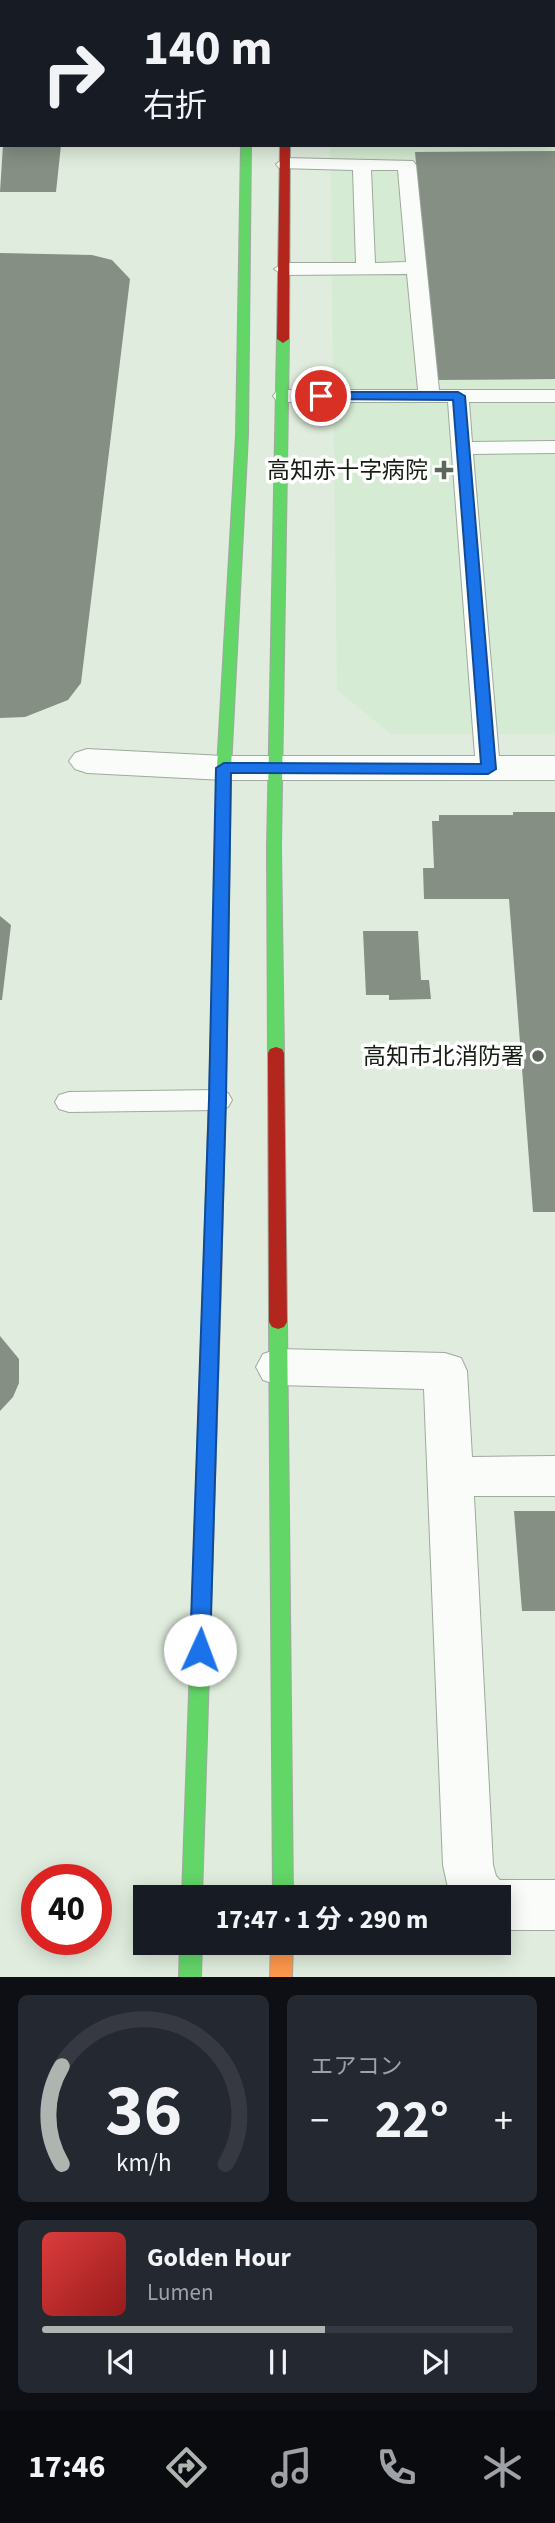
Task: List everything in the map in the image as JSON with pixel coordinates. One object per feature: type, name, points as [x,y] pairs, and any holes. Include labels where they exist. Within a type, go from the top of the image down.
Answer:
[{"type":"street","points":[[192,1885],[218,1100],[224,768],[242,435],[246,147]]},
{"type":"street","points":[[283,1885],[275,769],[285,155]]},
{"type":"street","points":[[87,761],[275,769],[555,768]]},
{"type":"street","points":[[278,1367],[445,1371],[468,1865],[472,1885]]},
{"type":"street","points":[[450,1477],[555,1476]]},
{"type":"street","points":[[511,1905],[555,1905]]},
{"type":"street","points":[[191,1955],[191,1977]]},
{"type":"street","points":[[281,1977],[282,1955]]},
{"type":"lane","points":[[285,155],[362,165],[407,165],[429,396]]},
{"type":"lane","points":[[362,165],[366,268]]},
{"type":"lane","points":[[284,269],[416,268]]},
{"type":"lane","points":[[458,396],[488,769]]},
{"type":"lane","points":[[283,397],[555,396]]},
{"type":"lane","points":[[463,447],[555,447]]},
{"type":"lane","points":[[69,1102],[218,1100]]},
{"type":"shaded area","name":"高知赤十字病院","points":[[330,147],[555,147],[555,734],[391,734],[337,690]]},
{"type":"building","points":[[3,147],[61,147],[56,192],[0,192]]},
{"type":"building","points":[[555,151],[555,379],[435,380],[415,152]]},
{"type":"building","points":[[0,253],[92,255],[112,260],[130,279],[81,683],[68,700],[25,717],[0,718]]},
{"type":"building","name":"高知市北消防署","points":[[513,812],[555,812],[555,1212],[533,1212],[509,899],[424,899],[423,868],[434,868],[432,821],[439,821],[439,815],[513,815]]},
{"type":"building","points":[[0,916],[11,925],[2,1000],[0,1000]]},
{"type":"building","points":[[363,931],[418,931],[421,980],[429,980],[431,999],[389,1000],[389,995],[366,995]]},
{"type":"building","points":[[0,1336],[19,1359],[19,1383],[13,1397],[0,1411]]},
{"type":"building","points":[[514,1511],[555,1511],[555,1611],[522,1611]]},
{"type":"traffic: fast","points":[[219,1031],[224,768],[242,435],[246,147]]},
{"type":"traffic: fast","points":[[276,1053],[274,848],[283,339]]},
{"type":"traffic: fast","points":[[192,1885],[212,1288]]},
{"type":"traffic: fast","points":[[278,1322],[283,1885]]},
{"type":"traffic: fast","points":[[190,1977],[191,1955]]},
{"type":"traffic: slow","points":[[212,1288],[219,1031]]},
{"type":"traffic: slow","points":[[281,1977],[282,1955]]},
{"type":"traffic: jam","points":[[283,339],[285,147]]},
{"type":"traffic: jam","points":[[276,1053],[278,1322]]},
{"type":"place","name":"高知赤十字病院","points":[[444,470]]},
{"type":"place","name":"高知市北消防署","points":[[538,1056]]},
{"type":"route","points":[[200,1650],[218,1100],[224,768],[488,769],[458,396],[321,396]]}]
